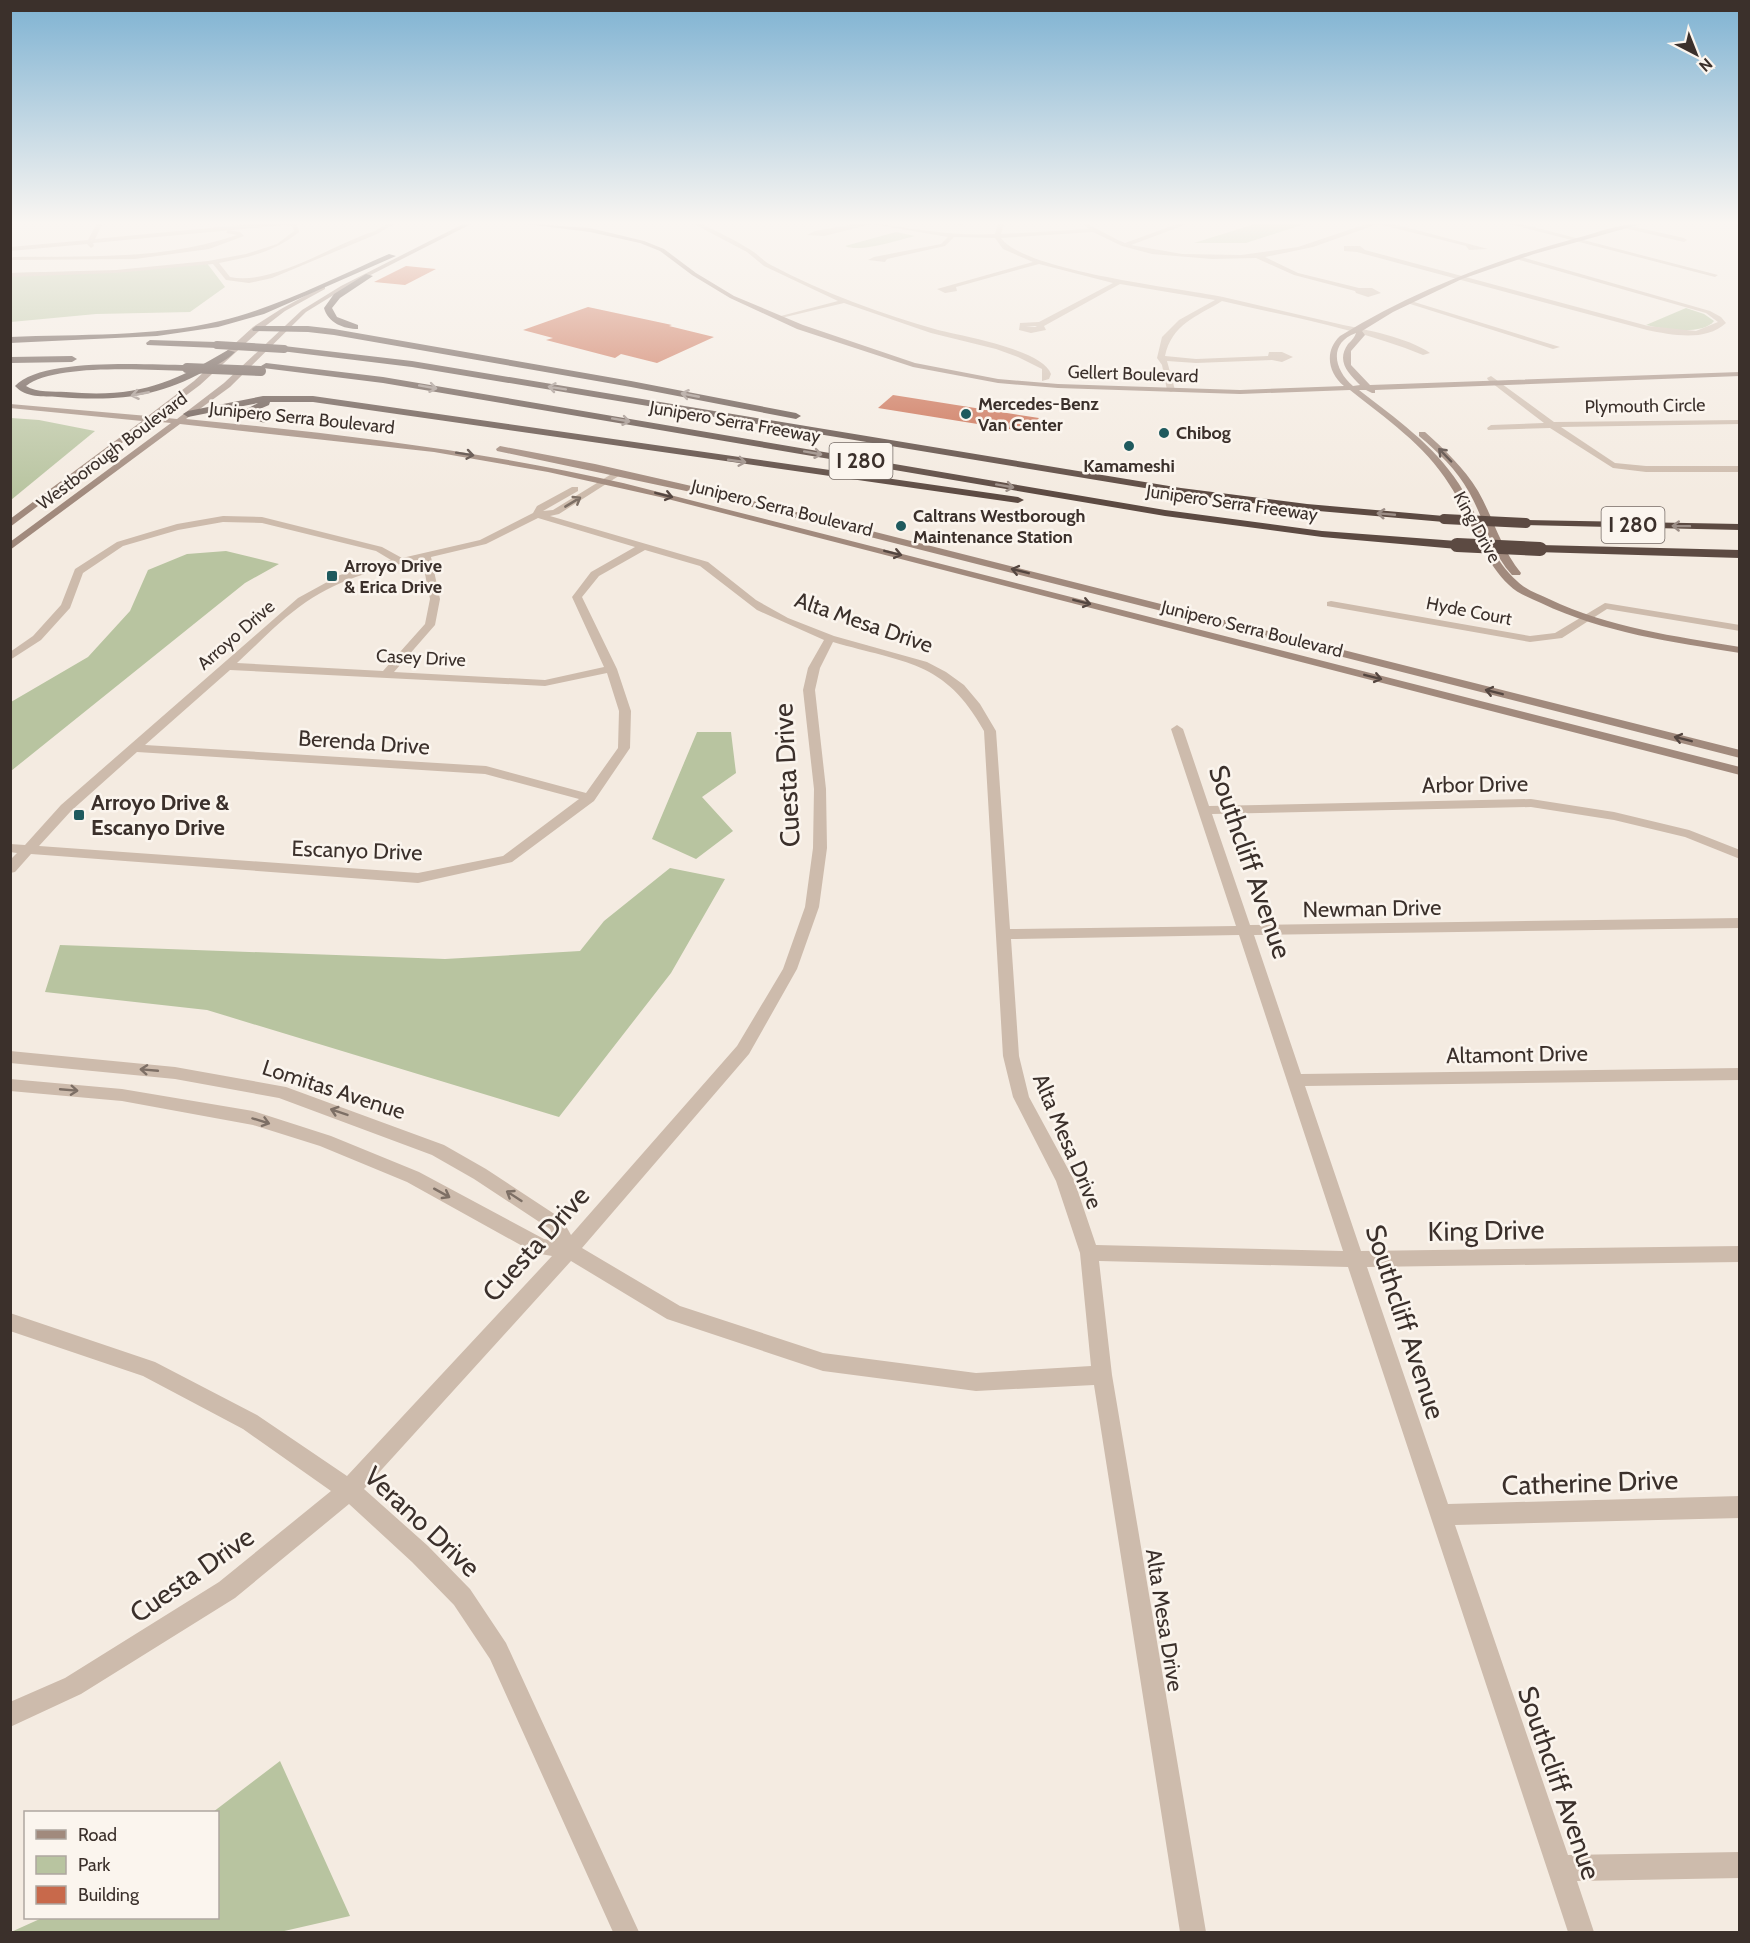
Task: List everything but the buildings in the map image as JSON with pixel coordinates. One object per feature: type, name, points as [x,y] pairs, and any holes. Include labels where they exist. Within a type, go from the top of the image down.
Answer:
[{"type":"highway","points":[[10,340],[157,333],[218,324],[255,314]]},
{"type":"highway","points":[[330,314],[354,327],[461,351],[467,355]]},
{"type":"highway","points":[[256,328],[328,331],[467,355],[747,406],[939,446],[967,456]]},
{"type":"highway","name":"Junipero Serra Freeway","points":[[10,345],[133,343],[218,345],[284,349],[395,362],[1231,498],[1333,510],[1526,523],[1740,527]]},
{"type":"highway","points":[[231,352],[180,382],[133,396],[81,397],[28,391],[20,386],[23,381],[33,376],[59,370],[187,368],[264,368]]},
{"type":"highway","name":"Junipero Serra Freeway","points":[[10,360],[197,361],[400,383],[1157,512],[1348,536],[1540,549],[1740,554]]},
{"type":"highway","points":[[188,414],[251,401],[301,398],[1114,513],[1348,536]]},
{"type":"highway","points":[[259,425],[250,417],[248,411],[256,406],[273,402],[347,403]]},
{"type":"main road","name":"Westborough Boulevard","points":[[10,524],[204,377],[256,328],[279,314]]},
{"type":"main road","name":"Westborough Boulevard","points":[[10,547],[227,385],[284,328],[302,314]]},
{"type":"main road","name":"Gellert Boulevard","points":[[770,314],[867,351],[944,372],[1044,386],[1170,387]]},
{"type":"main road","name":"Gellert Boulevard","points":[[789,314],[878,347],[932,363],[981,372],[1045,379],[1240,392],[1740,369]]},
{"type":"main road","name":"King Drive","points":[[1388,314],[1348,333],[1331,353],[1332,364],[1339,378],[1357,386],[1446,472],[1461,495],[1494,563],[1515,585],[1550,604],[1589,615],[1740,641]]},
{"type":"main road","name":"King Drive","points":[[1357,386],[1346,363],[1347,350],[1361,335],[1358,330]]},
{"type":"main road","name":"Gellert Boulevard","points":[[1494,380],[1740,374]]},
{"type":"main road","name":"Junipero Serra Boulevard","points":[[10,397],[188,414],[435,450],[594,478],[608,475]]},
{"type":"main road","name":"Junipero Serra Boulevard","points":[[10,406],[146,420],[259,425],[457,443],[608,475],[1740,771]]},
{"type":"main road","points":[[48,410],[123,423],[124,427],[108,449]]},
{"type":"main road","points":[[141,450],[169,435],[187,430],[259,425]]},
{"type":"main road","name":"Junipero Serra Boulevard","points":[[621,472],[1740,754]]},
{"type":"main road","name":"King Drive","points":[[1589,615],[1620,629],[1740,650]]},
{"type":"street","points":[[779,318],[797,314]]},
{"type":"street","points":[[881,314],[1021,355],[1045,368],[1047,374],[1045,379]]},
{"type":"street","points":[[1040,325],[1061,314]]},
{"type":"street","points":[[1170,387],[1166,365],[1161,358],[1165,339],[1182,322],[1196,314]]},
{"type":"street","points":[[1286,314],[1388,338],[1426,353]]},
{"type":"street","points":[[1447,314],[1556,347]]},
{"type":"street","points":[[1595,314],[1647,328],[1692,332],[1716,328],[1722,323],[1719,318],[1711,314]]},
{"type":"street","points":[[1161,358],[1196,361],[1272,358]]},
{"type":"street","name":"Plymouth Circle","points":[[1494,380],[1552,425],[1613,465],[1646,469],[1740,469]]},
{"type":"street","name":"Plymouth Circle","points":[[1552,425],[1740,422]]},
{"type":"street","points":[[1491,428],[1552,425]]},
{"type":"street","name":"Arroyo Drive","points":[[10,869],[66,808],[227,666],[313,594],[344,577],[399,560],[483,542],[537,515],[556,512],[608,475],[621,472]]},
{"type":"street","name":"Arroyo Drive","points":[[537,515],[540,508],[594,478]]},
{"type":"street","name":"Alta Mesa Drive","points":[[537,515],[704,564],[722,574],[745,597],[769,613],[830,638],[921,662],[958,685],[981,710],[990,731],[1011,1056],[1021,1097],[1065,1180],[1089,1253],[1102,1375],[1193,1932]]},
{"type":"street","points":[[10,657],[37,638],[66,606],[79,571],[120,544],[177,527],[223,519],[262,520],[378,549],[399,560]]},
{"type":"street","name":"Escanyo Drive","points":[[10,848],[418,878],[507,859],[589,798],[624,748],[625,711],[611,669],[577,597],[595,574],[644,546]]},
{"type":"street","points":[[386,674],[430,625],[435,599],[426,555]]},
{"type":"street","name":"Hyde Court","points":[[1331,604],[1530,639],[1557,636],[1589,615]]},
{"type":"street","points":[[1589,615],[1605,606],[1740,628]]},
{"type":"street","name":"Cuesta Drive","points":[[10,1715],[73,1686],[227,1590],[349,1490],[568,1250],[743,1050],[790,969],[812,907],[820,848],[820,789],[809,690],[814,668],[830,638]]},
{"type":"street","name":"Casey Drive","points":[[227,666],[544,683],[611,669]]},
{"type":"street","name":"Southcliff Avenue","points":[[1178,729],[1581,1932]]},
{"type":"street","name":"Berenda Drive","points":[[133,748],[486,770],[589,798]]},
{"type":"street","name":"Arbor Drive","points":[[1204,810],[1531,803],[1614,816],[1689,834],[1740,855]]},
{"type":"street","name":"Newman Drive","points":[[1004,934],[1740,923]]},
{"type":"street","name":"Lomitas Avenue","points":[[10,1057],[175,1073],[280,1092],[387,1129],[438,1150],[480,1174],[556,1224],[568,1250]]},
{"type":"street","name":"Altamont Drive","points":[[1295,1080],[1740,1074]]},
{"type":"street","points":[[10,1085],[122,1095],[253,1119],[364,1156],[413,1177],[542,1247],[568,1250],[674,1313],[823,1362],[976,1382],[1102,1375]]},
{"type":"street","name":"King Drive","points":[[1089,1253],[1356,1259],[1740,1254]]},
{"type":"street","name":"Verano Drive","points":[[10,1322],[148,1370],[250,1422],[349,1490],[420,1554],[462,1596],[498,1651],[626,1932]]},
{"type":"street","name":"Catherine Drive","points":[[1441,1515],[1740,1507]]},
{"type":"street","points":[[1559,1868],[1740,1865]]},
{"type":"green space","points":[[11,314],[111,314],[96,314],[11,322]]},
{"type":"green space","points":[[1673,314],[1703,314],[1714,321],[1701,329],[1691,330],[1646,325]]},
{"type":"green space","points":[[11,418],[39,420],[95,431],[11,500]]},
{"type":"green space","points":[[226,551],[279,564],[245,583],[11,771],[11,702],[88,657],[130,611],[148,570],[187,554]]},
{"type":"green space","points":[[697,732],[731,732],[736,773],[702,797],[733,831],[696,859],[652,839]]},
{"type":"green space","points":[[670,868],[725,879],[671,973],[559,1117],[207,1010],[45,992],[60,945],[445,959],[580,951],[604,921]]},
{"type":"green space","points":[[280,1761],[350,1916],[280,1932],[11,1932],[40,1919],[219,1919],[219,1811],[214,1811]]},
{"type":"place","name":"Mercedes-Benz Van Center","points":[[966,414]]},
{"type":"place","name":"Chibog","points":[[1164,433]]},
{"type":"place","name":"Kamameshi","points":[[1129,446]]},
{"type":"place","name":"Caltrans Westborough Maintenance Station","points":[[901,526]]},
{"type":"place","name":"Arroyo Drive & Erica Drive","points":[[332,576]]},
{"type":"place","name":"Arroyo Drive & Escanyo Drive","points":[[79,815]]}]
